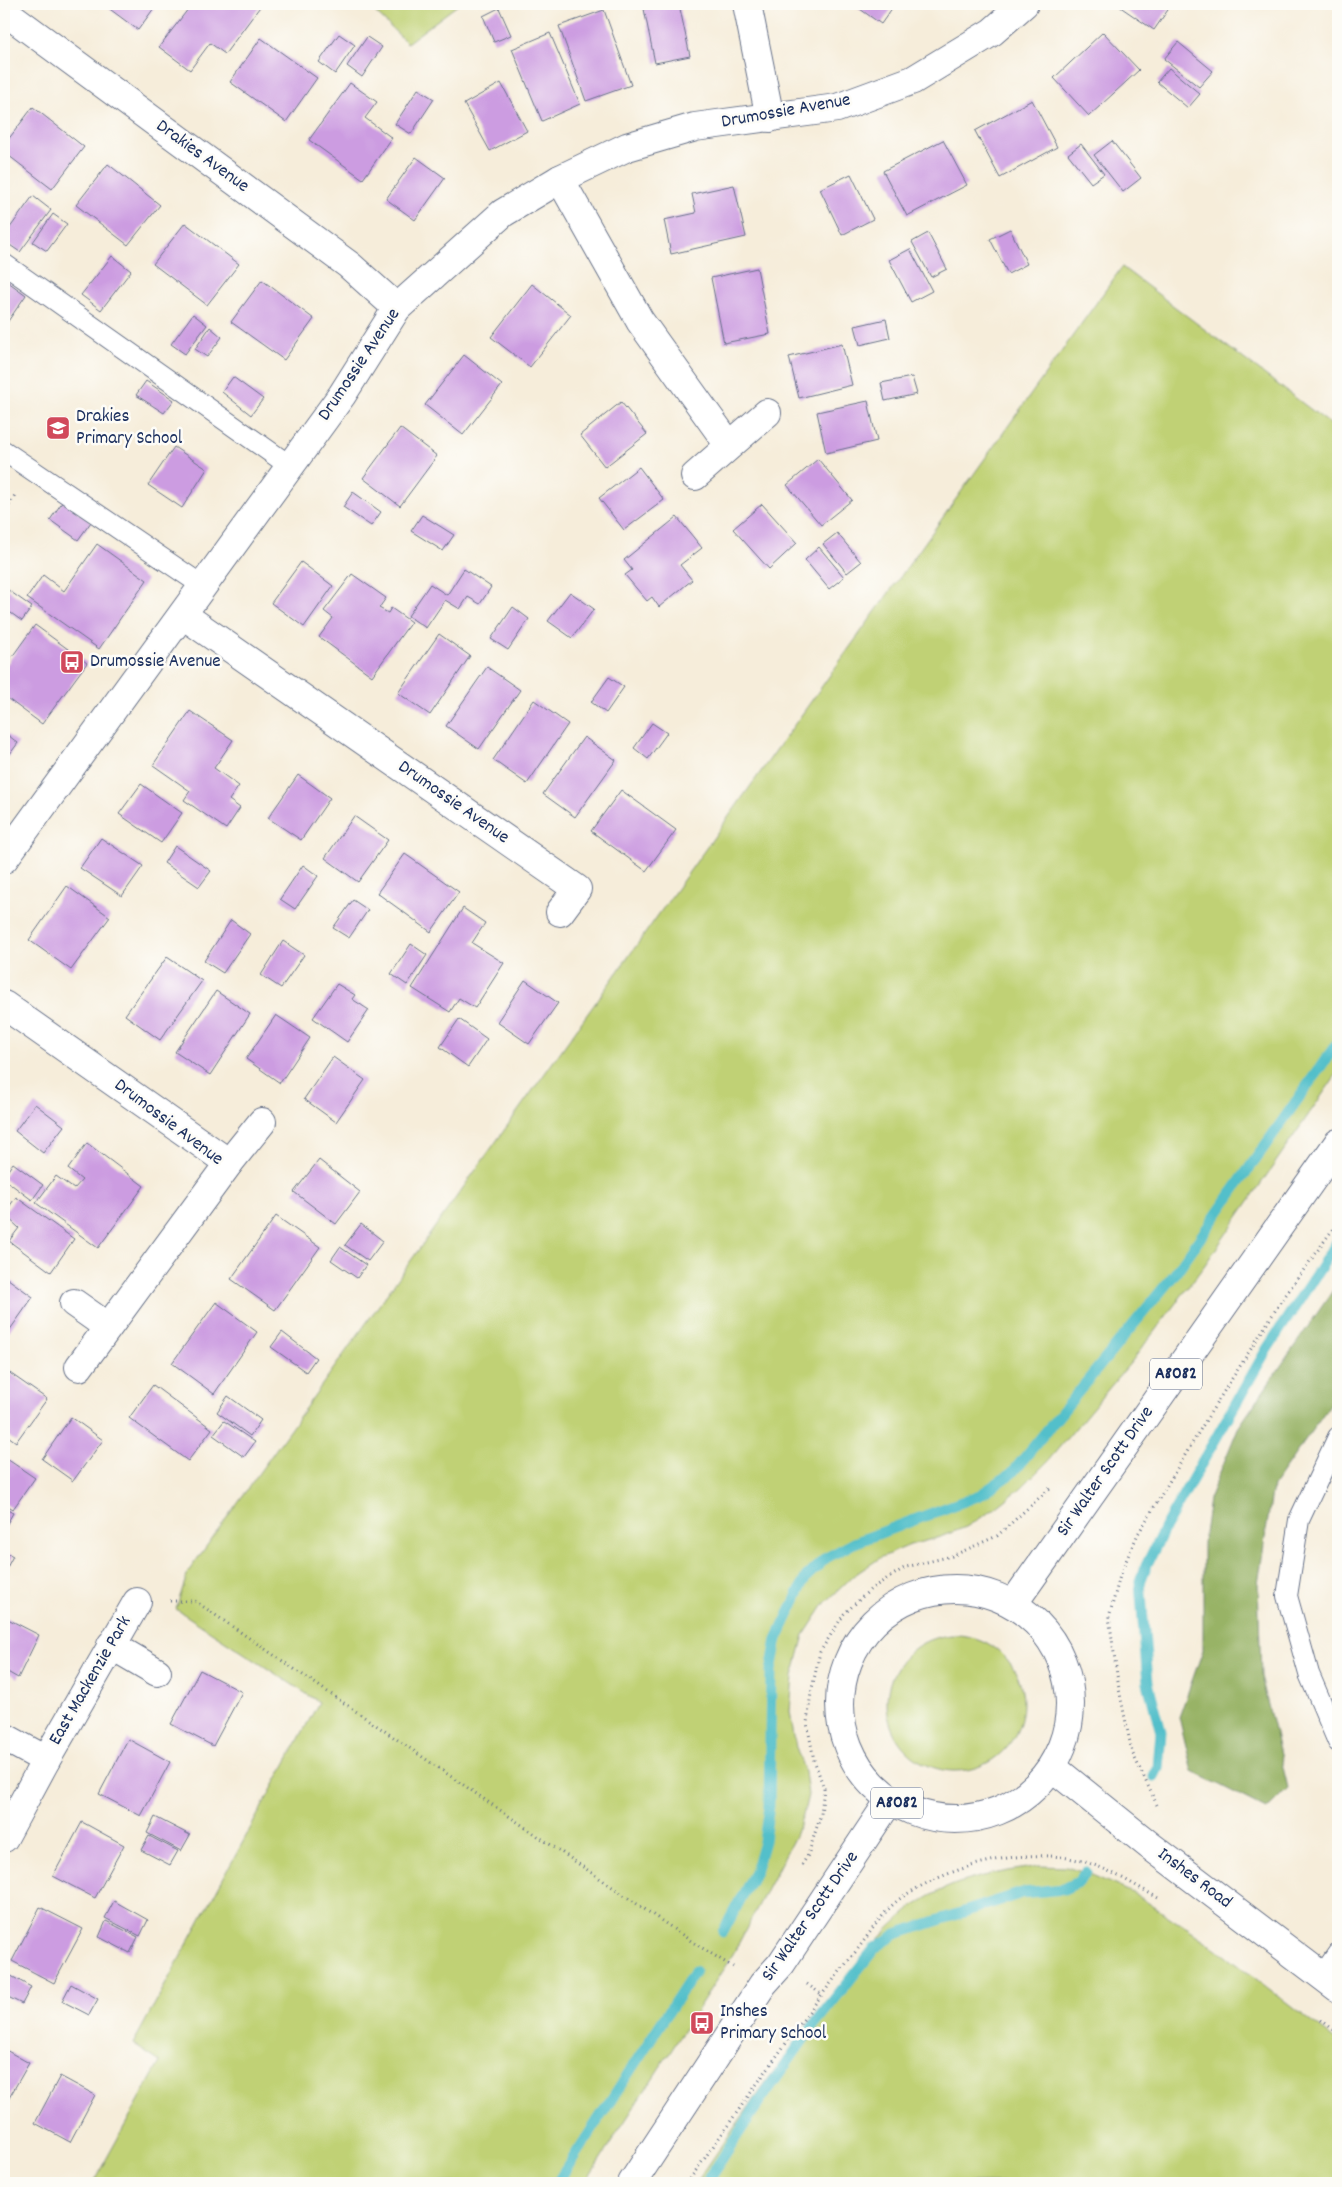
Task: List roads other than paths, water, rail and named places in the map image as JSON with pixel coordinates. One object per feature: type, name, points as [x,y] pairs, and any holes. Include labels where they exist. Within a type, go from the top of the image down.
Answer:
[{"type":"street","points":[[747,4],[770,118]]},
{"type":"street","name":"Drumossie Avenue","points":[[4,859],[342,395],[397,308],[504,212],[560,179],[626,147],[695,127],[837,108],[913,80],[992,32],[1024,4]]},
{"type":"street","name":"Drakies Avenue","points":[[4,11],[349,265],[397,308]]},
{"type":"street","points":[[560,179],[640,321],[729,445]]},
{"type":"street","points":[[695,476],[767,413]]},
{"type":"street","name":"Drumossie Avenue","points":[[183,614],[577,889],[560,912]]},
{"type":"street","name":"Drumossie Avenue","points":[[4,1005],[229,1163],[79,1368]]},
{"type":"street","points":[[229,1163],[262,1122]]},
{"type":"street","name":"Sir Walter Scott Drive","points":[[1013,1604],[1338,1143]]},
{"type":"street","points":[[74,1303],[108,1326]]},
{"type":"street","name":"A8082","points":[[944,1589],[980,1591],[1013,1604],[1042,1628],[1062,1660],[1070,1696],[1067,1733],[1052,1768],[1027,1794],[996,1813],[960,1820],[924,1815],[890,1800],[864,1776],[846,1745],[839,1711],[842,1676],[856,1643],[880,1616],[910,1598],[944,1589]]},
{"type":"street","name":"East Mackenzie Park","points":[[4,1838],[46,1760],[137,1602]]},
{"type":"street","points":[[112,1645],[157,1672]]},
{"type":"street","name":"East Mackenzie Park","points":[[4,1737],[46,1760]]},
{"type":"street","name":"Inshes Road","points":[[1052,1768],[1148,1845],[1330,1982]]},
{"type":"street","name":"Sir Walter Scott Drive","points":[[632,2183],[763,1984],[781,1964],[890,1800]]},
{"type":"lane","points":[[4,264],[290,466]]},
{"type":"lane","points":[[4,451],[203,586]]},
{"type":"lane","points":[[1338,1437],[1299,1520],[1287,1596],[1309,1674],[1338,1742]]},
{"type":"lane","points":[[1330,1982],[1338,1953]]},
{"type":"waterway","points":[[723,1932],[755,1872],[764,1841],[769,1806],[771,1671],[777,1639],[806,1577],[826,1558],[854,1543],[980,1495],[1012,1473],[1174,1275],[1338,1042]]},
{"type":"waterway","points":[[1154,1776],[1158,1768],[1161,1732],[1148,1683],[1140,1582],[1165,1527],[1267,1349],[1338,1241]]},
{"type":"waterway","points":[[706,2183],[810,2030],[875,1948],[896,1934],[1022,1893],[1064,1889],[1078,1882],[1086,1872]]},
{"type":"waterway","points":[[557,2183],[695,1971]]},
{"type":"place","name":"Drakies Primary School","points":[[58,428]]},
{"type":"place","name":"Drumossie Avenue","points":[[72,662]]},
{"type":"place","name":"Inshes Primary School","points":[[702,2023]]}]
